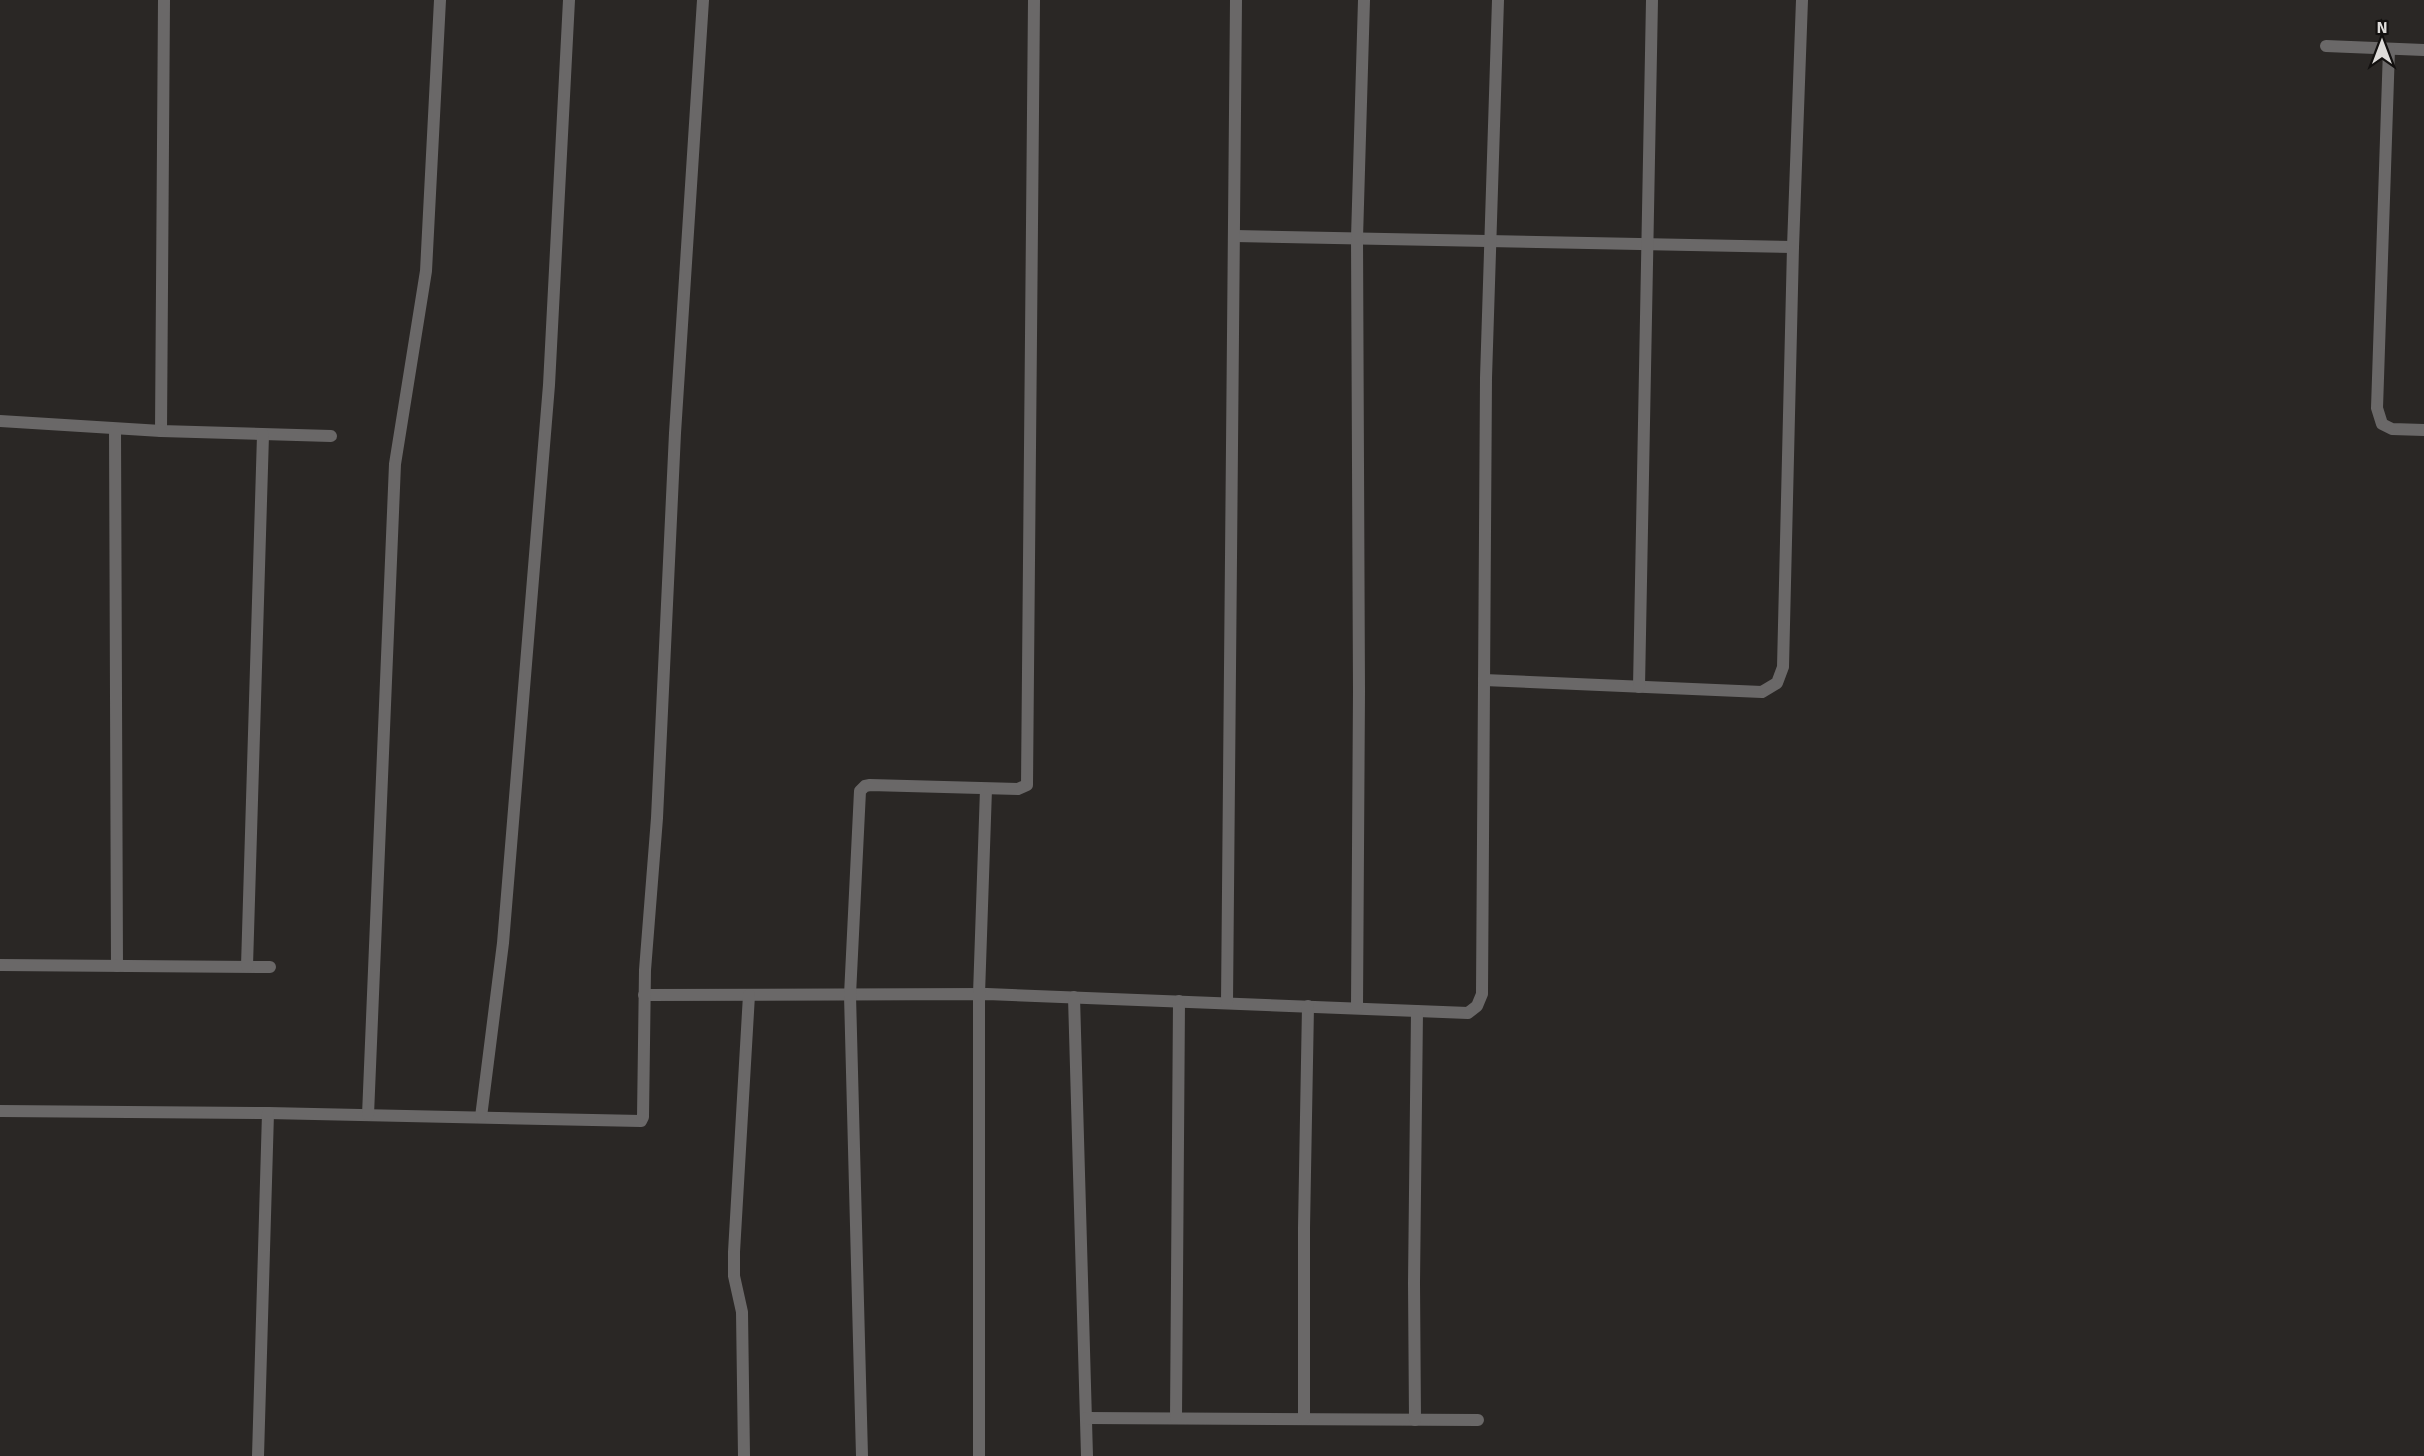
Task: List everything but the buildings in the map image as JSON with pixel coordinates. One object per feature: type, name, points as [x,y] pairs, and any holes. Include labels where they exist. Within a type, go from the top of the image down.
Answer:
[{"type":"street","points":[[161,431],[164,0]]},
{"type":"street","points":[[368,1115],[395,464],[426,271],[440,0]]},
{"type":"street","points":[[481,1117],[503,943],[548,397],[569,0]]},
{"type":"street","points":[[0,1112],[268,1113],[640,1121],[643,1117],[644,995],[657,818],[675,433],[703,0]]},
{"type":"street","points":[[862,1456],[850,995],[860,791],[870,785],[1018,789],[1027,785],[1034,0]]},
{"type":"street","points":[[1227,1003],[1236,0]]},
{"type":"street","points":[[1357,1008],[1359,691],[1357,238],[1364,0]]},
{"type":"street","points":[[644,995],[980,994],[1468,1012],[1477,1006],[1482,994],[1486,378],[1498,0]]},
{"type":"street","points":[[1639,687],[1652,0]]},
{"type":"street","points":[[1484,681],[1762,692],[1777,683],[1784,667],[1793,247],[1802,0]]},
{"type":"street","points":[[2326,46],[2424,50]]},
{"type":"street","points":[[2389,49],[2377,408],[2382,424],[2392,429],[2424,430]]},
{"type":"street","points":[[1235,236],[1793,247]]},
{"type":"street","points":[[0,421],[115,429],[331,436]]},
{"type":"street","points":[[115,429],[117,966]]},
{"type":"street","points":[[247,966],[263,435]]},
{"type":"street","points":[[979,1456],[980,994],[986,789]]},
{"type":"street","points":[[0,965],[270,967]]},
{"type":"street","points":[[744,1456],[742,1312],[734,1276],[734,1252],[749,995]]},
{"type":"street","points":[[1074,997],[1087,1456]]},
{"type":"street","points":[[1176,1418],[1179,1001]]},
{"type":"street","points":[[1304,1419],[1304,1228],[1308,1006]]},
{"type":"street","points":[[1416,1420],[1414,1283],[1417,1011]]},
{"type":"street","points":[[258,1456],[268,1113]]},
{"type":"street","points":[[1086,1418],[1478,1420]]}]
